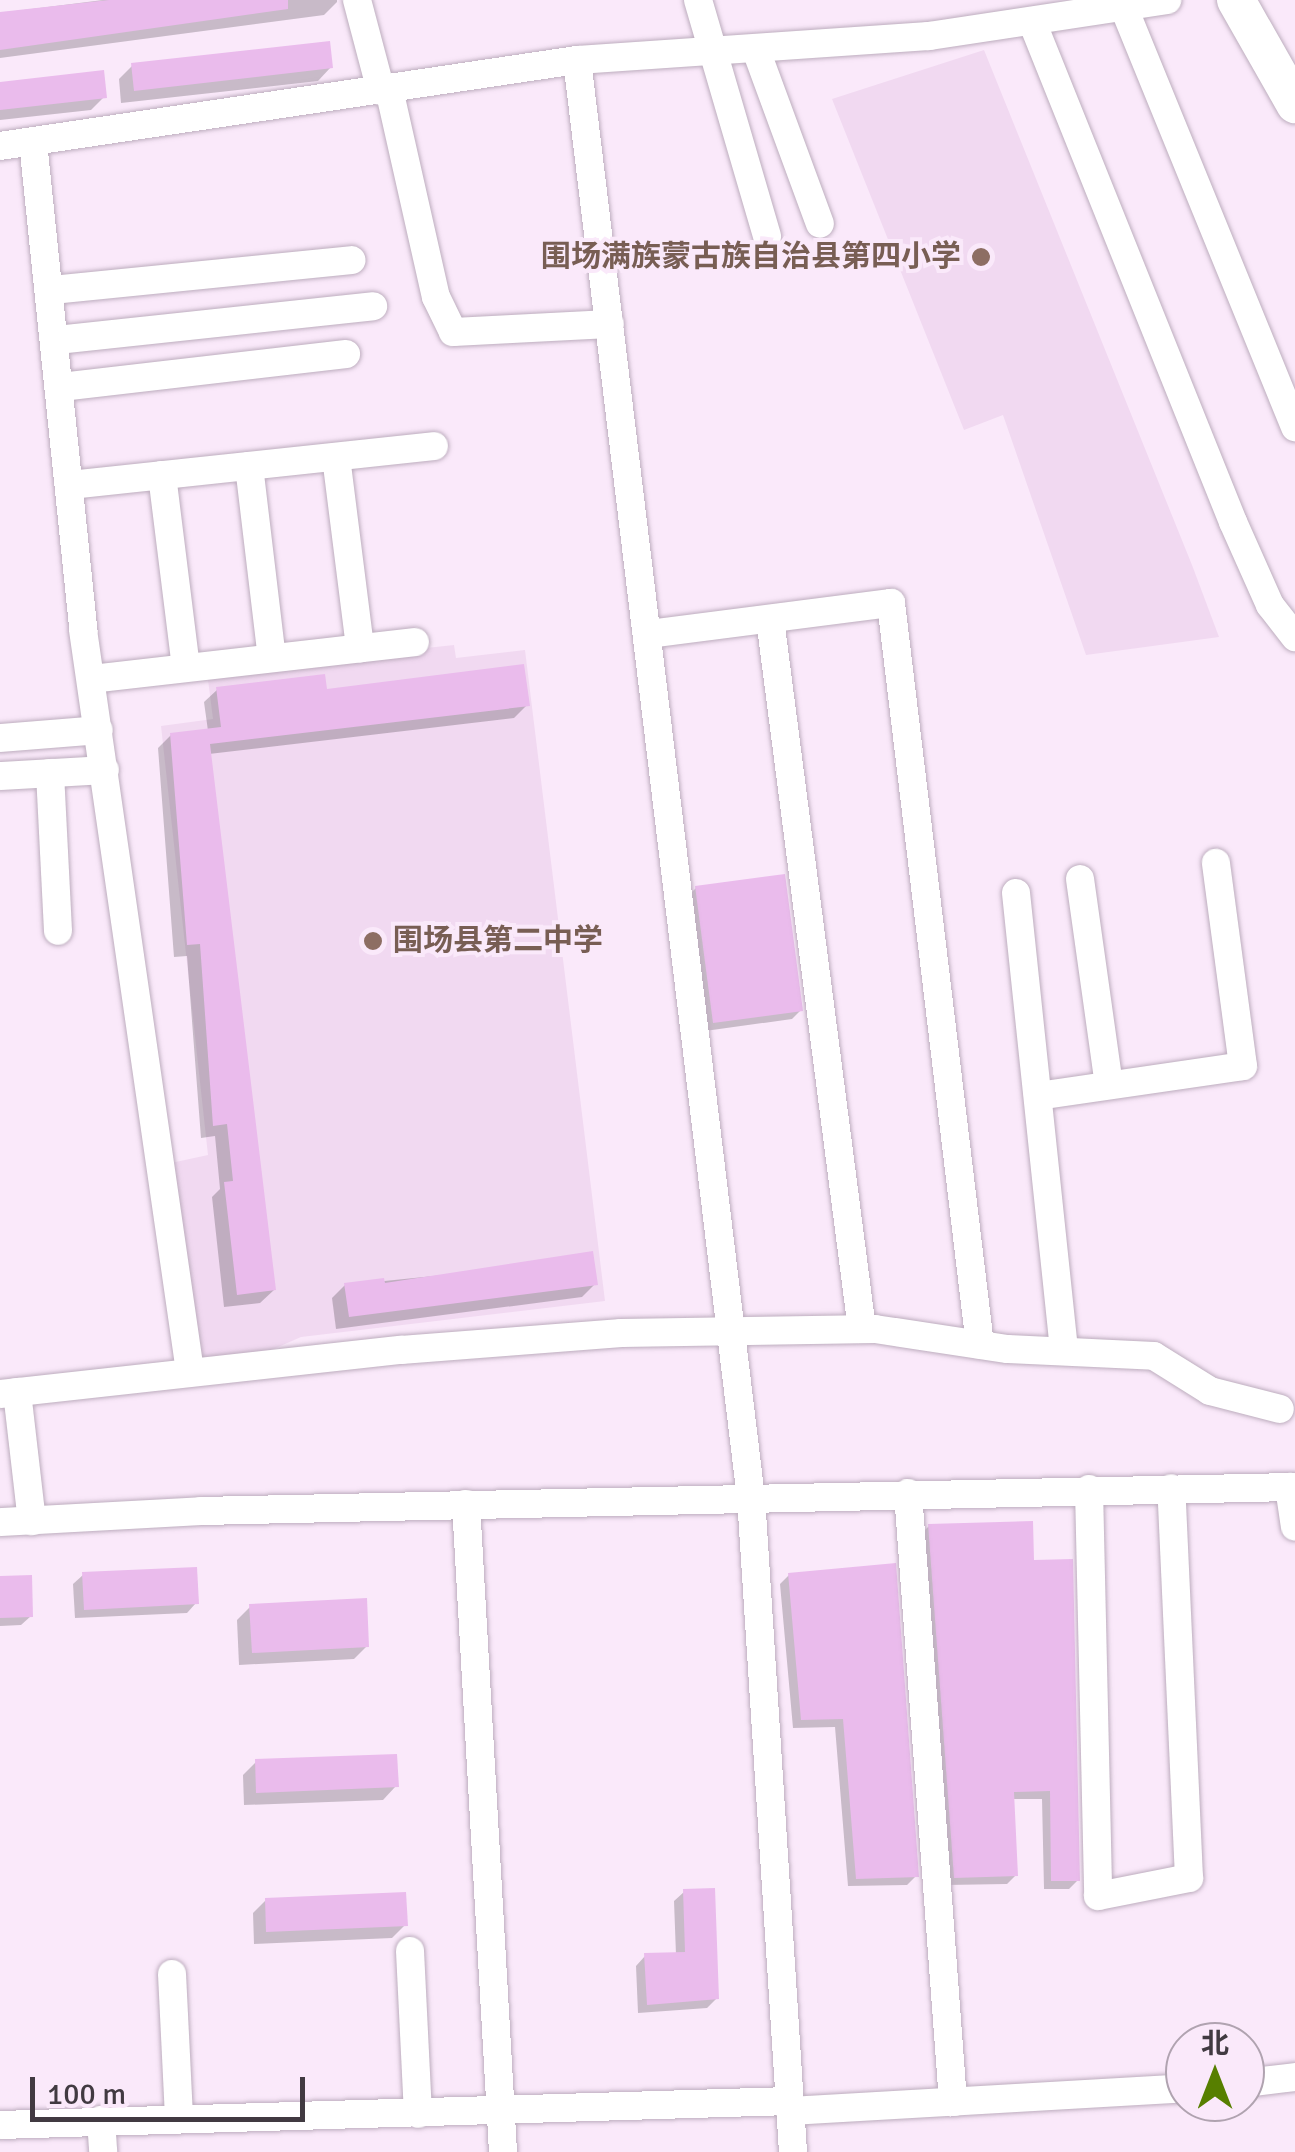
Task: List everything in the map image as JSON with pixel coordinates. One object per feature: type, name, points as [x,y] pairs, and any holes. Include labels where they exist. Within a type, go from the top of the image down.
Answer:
[{"type":"highway","points":[[1236,0],[1295,104]]},
{"type":"street","points":[[357,0],[385,90],[436,297],[452,332],[610,324]]},
{"type":"street","points":[[698,0],[767,236]]},
{"type":"street","points":[[0,146],[577,60],[710,49],[756,50],[1033,24],[1167,0]]},
{"type":"street","points":[[1124,8],[1295,428]]},
{"type":"street","points":[[1033,24],[1234,522],[1289,620]]},
{"type":"street","points":[[756,50],[820,224]]},
{"type":"street","points":[[577,60],[751,1497],[793,2152]]},
{"type":"street","points":[[33,142],[91,679],[190,1372]]},
{"type":"street","points":[[52,290],[351,260]]},
{"type":"street","points":[[57,340],[372,306]]},
{"type":"street","points":[[61,387],[346,354]]},
{"type":"street","points":[[70,485],[434,446]]},
{"type":"street","points":[[336,456],[360,648]]},
{"type":"street","points":[[248,466],[272,658]]},
{"type":"street","points":[[162,475],[186,668]]},
{"type":"street","points":[[648,634],[891,604],[980,1345]]},
{"type":"street","points":[[770,619],[862,1329]]},
{"type":"street","points":[[91,679],[415,642]]},
{"type":"street","points":[[0,738],[99,730]]},
{"type":"street","points":[[0,776],[105,770]]},
{"type":"street","points":[[50,773],[58,931]]},
{"type":"street","points":[[1038,1096],[1242,1066],[1216,863]]},
{"type":"street","points":[[1080,879],[1109,1086]]},
{"type":"street","points":[[1016,892],[1064,1350]]},
{"type":"street","points":[[32,1520],[8,1393],[584,1336],[862,1329],[980,1345],[1154,1356],[1210,1391],[1280,1409]]},
{"type":"street","points":[[0,1522],[466,1504],[1292,1487],[1295,1527]]},
{"type":"street","points":[[1089,1489],[1098,1896],[1189,1878],[1171,1488]]},
{"type":"street","points":[[908,1493],[953,2102]]},
{"type":"street","points":[[466,1504],[503,2152]]},
{"type":"street","points":[[410,1951],[418,2114]]},
{"type":"street","points":[[172,1974],[179,2119]]},
{"type":"street","points":[[1265,2081],[1295,2077]]},
{"type":"street","points":[[0,2125],[953,2102],[1165,2089]]},
{"type":"street","points":[[102,2120],[103,2152]]},
{"type":"shaded area","name":"围场满族蒙古族自治县第四小学","points":[[984,50],[1219,637],[1086,655],[1003,415],[964,430],[832,99]]},
{"type":"shaded area","name":"围场县第二中学","points":[[454,645],[456,658],[525,650],[605,1301],[301,1337],[269,1351],[199,1362],[171,1163],[208,1155],[161,726],[213,719],[207,672]]},
{"type":"building","points":[[109,0],[288,0],[288,9],[0,50],[0,12]]},
{"type":"building","points":[[330,41],[333,68],[134,91],[131,63]]},
{"type":"building","points":[[104,70],[107,98],[0,110],[0,82]]},
{"type":"building","points":[[524,664],[530,706],[210,744],[276,1290],[237,1295],[224,1182],[233,1181],[227,1124],[213,1126],[200,944],[187,945],[170,733],[221,727],[216,687],[325,674],[327,689]]},
{"type":"building","points":[[785,874],[803,1011],[713,1023],[695,886]]},
{"type":"building","points":[[593,1251],[598,1285],[349,1317],[344,1283],[384,1278],[385,1283]]},
{"type":"building","points":[[1033,1521],[1034,1560],[1073,1559],[1080,1881],[1051,1881],[1050,1791],[1014,1792],[1018,1876],[954,1878],[928,1524]]},
{"type":"building","points":[[896,1563],[919,1877],[856,1879],[843,1719],[801,1720],[788,1573]]},
{"type":"building","points":[[197,1567],[199,1604],[84,1610],[82,1572]]},
{"type":"building","points":[[32,1575],[33,1617],[0,1618],[0,1576]]},
{"type":"building","points":[[367,1598],[369,1647],[252,1653],[249,1604]]},
{"type":"building","points":[[397,1754],[399,1787],[256,1793],[255,1759]]},
{"type":"building","points":[[715,1888],[719,1999],[647,2005],[644,1953],[685,1952],[683,1889]]},
{"type":"building","points":[[406,1892],[408,1926],[266,1932],[265,1898]]},
{"type":"place","name":"围场满族蒙古族自治县第四小学","points":[[981,257]]},
{"type":"place","name":"围场县第二中学","points":[[373,941]]}]
